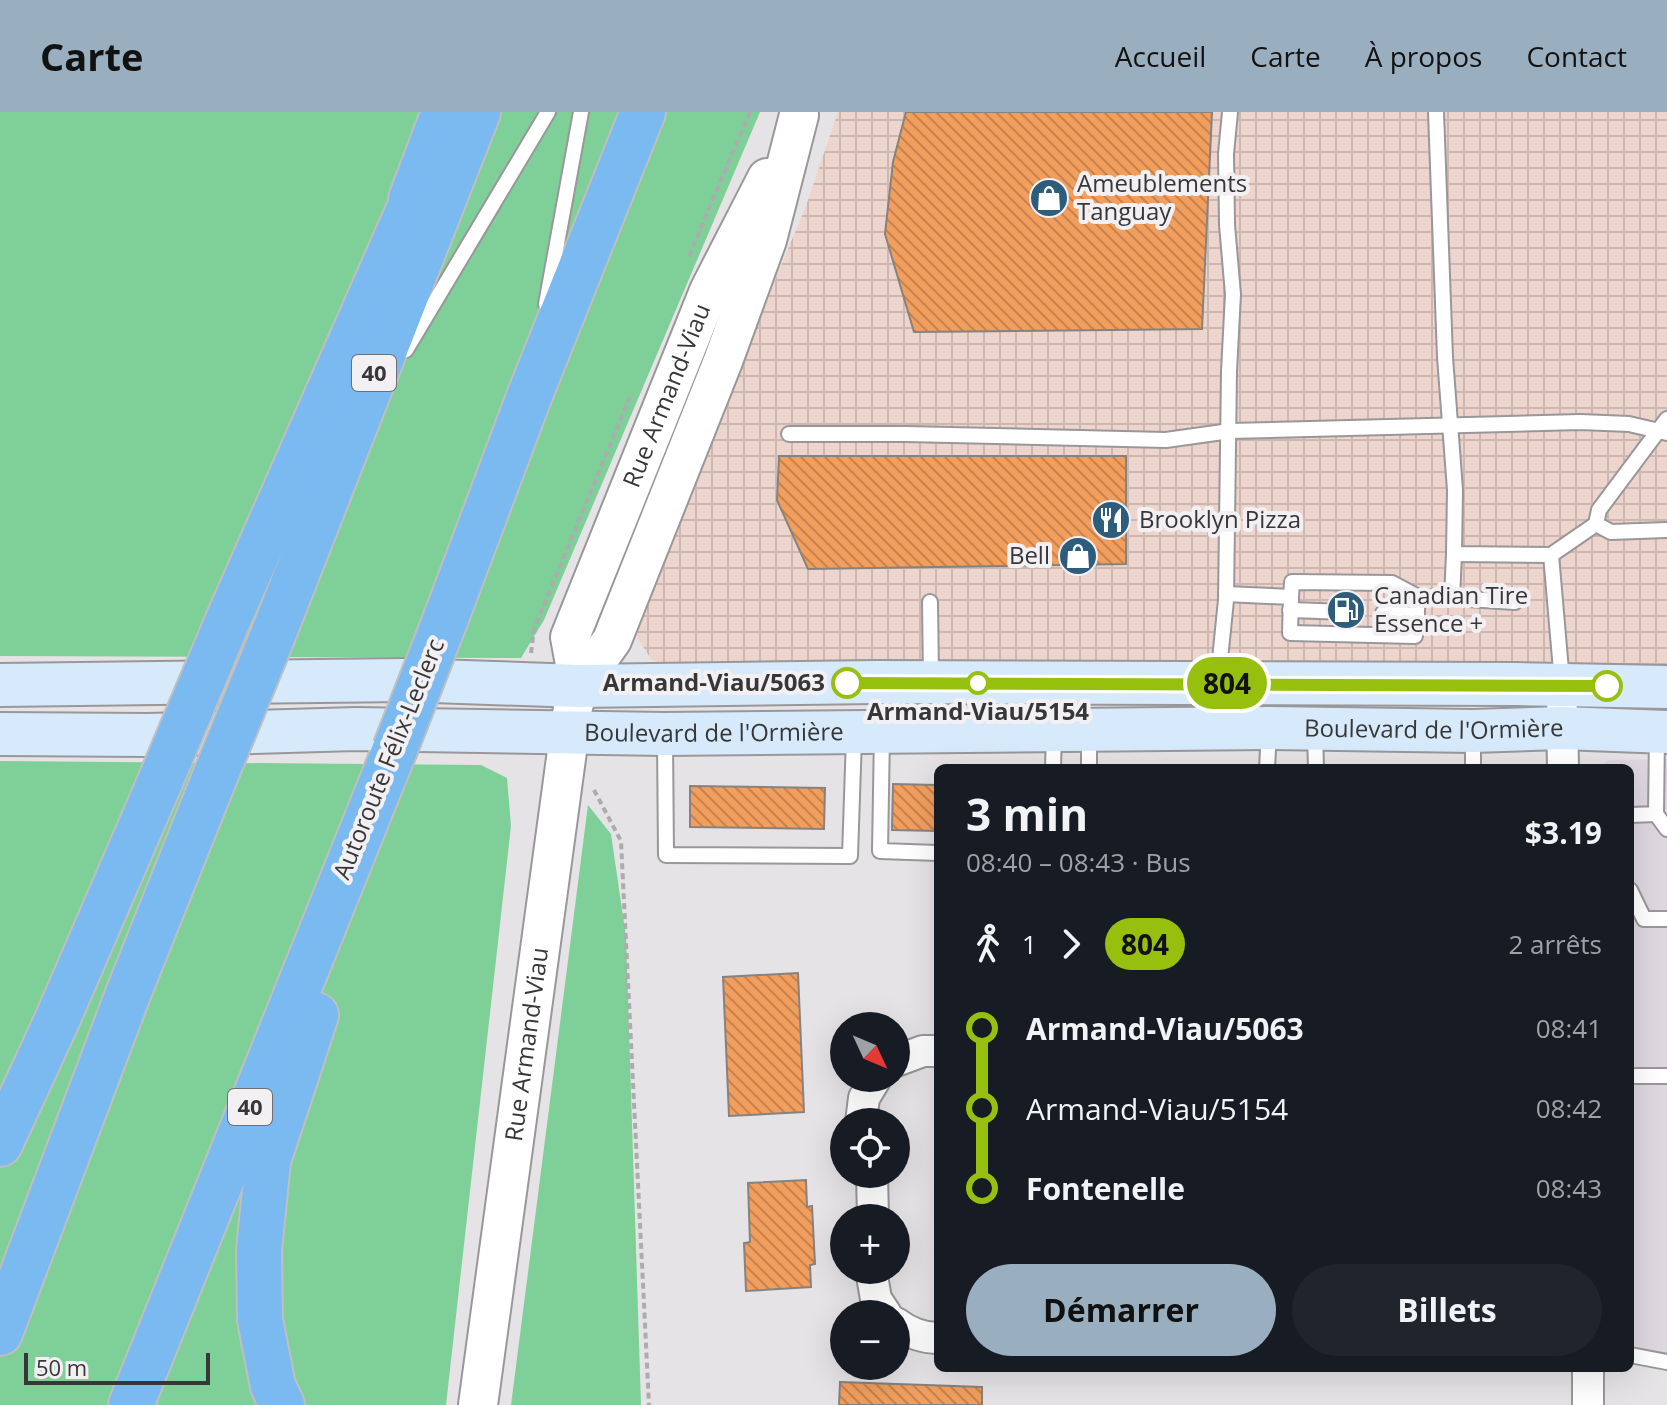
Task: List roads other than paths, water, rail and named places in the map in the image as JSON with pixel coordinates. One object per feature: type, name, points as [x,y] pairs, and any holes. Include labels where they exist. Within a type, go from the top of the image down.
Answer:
[{"type":"highway","points":[[0,1144],[58,1018],[401,224],[444,112]]},
{"type":"highway","points":[[401,224],[457,112]]},
{"type":"highway","name":"40","points":[[0,1333],[128,994],[478,112]]},
{"type":"highway","name":"Autoroute Félix-Leclerc","points":[[131,1405],[395,749],[529,397],[643,112]]},
{"type":"highway","points":[[282,1405],[273,1386],[260,1320],[259,1250],[268,1161],[384,812],[395,749]]},
{"type":"main road","name":"Boulevard de l'Ormière","points":[[0,685],[405,680],[579,686],[931,682],[1667,687]]},
{"type":"main road","name":"Boulevard de l'Ormière","points":[[0,734],[148,735],[356,729],[568,734],[868,734],[1071,749],[1562,748],[1662,751]]},
{"type":"street","name":"Rue Armand-Viau","points":[[478,1405],[568,734],[579,686],[612,640],[723,361],[767,240],[800,114]]},
{"type":"street","points":[[1562,685],[1562,748]]},
{"type":"street","points":[[910,1056],[934,1051]]},
{"type":"street","points":[[910,1331],[934,1337]]},
{"type":"street","points":[[1588,1372],[1588,1405]]},
{"type":"lane","points":[[338,463],[548,112]]},
{"type":"lane","points":[[529,397],[581,112]]},
{"type":"lane","points":[[1218,683],[1226,594],[1233,294],[1227,225],[1226,154],[1230,112]]},
{"type":"lane","points":[[1436,112],[1439,223],[1455,490],[1452,598]]},
{"type":"lane","points":[[789,434],[1166,440],[1230,431],[1451,425],[1580,422],[1664,427]]},
{"type":"lane","points":[[1454,554],[1551,555],[1596,524],[1599,510],[1664,427]]},
{"type":"lane","points":[[1596,524],[1611,532],[1667,530]]},
{"type":"lane","points":[[1551,555],[1562,685]]},
{"type":"lane","points":[[1418,597],[1415,636],[1290,633],[1292,582],[1392,583],[1418,597],[1515,602]]},
{"type":"lane","points":[[1226,594],[1348,612]]},
{"type":"lane","points":[[930,602],[931,682]]},
{"type":"lane","points":[[1383,613],[1417,615]]},
{"type":"lane","points":[[664,734],[666,855],[850,856],[868,734]]},
{"type":"lane","points":[[868,734],[880,851],[934,853]]},
{"type":"lane","points":[[1656,814],[1662,798],[1662,751]]},
{"type":"lane","points":[[1634,815],[1656,814]]},
{"type":"lane","points":[[1656,814],[1667,829]]},
{"type":"lane","points":[[1634,898],[1644,919],[1667,919]]},
{"type":"lane","points":[[1634,1076],[1667,1076]]},
{"type":"lane","points":[[1634,1356],[1667,1362]]},
{"type":"place","name":"Ameublements Tanguay","points":[[1049,198]]},
{"type":"place","name":"Brooklyn Pizza","points":[[1111,520]]},
{"type":"place","name":"Bell","points":[[1078,556]]},
{"type":"place","name":"Canadian Tire Essence +","points":[[1346,610]]},
{"type":"place","name":"Armand-Viau/5063","points":[[847,683]]},
{"type":"place","name":"Armand-Viau/5154","points":[[978,683]]}]
